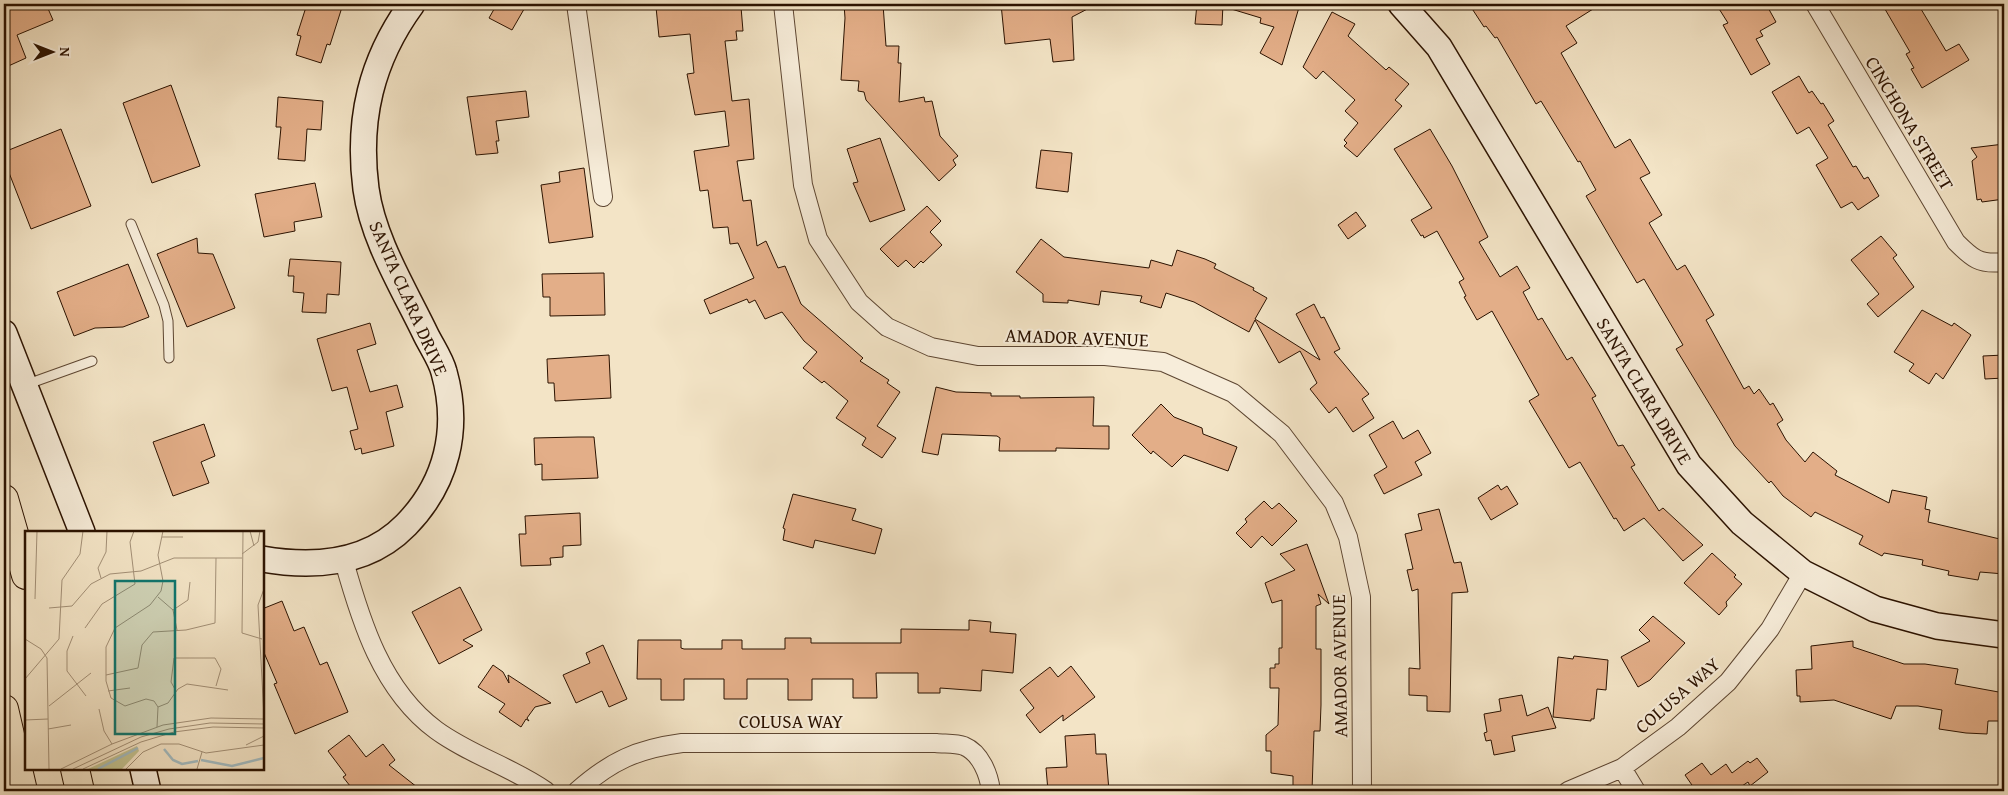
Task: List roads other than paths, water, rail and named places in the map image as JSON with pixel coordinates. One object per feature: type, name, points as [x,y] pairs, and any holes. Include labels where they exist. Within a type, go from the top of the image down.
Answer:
[{"type":"highway","points":[[4,499],[25,572]]},
{"type":"highway","points":[[4,709],[23,791]]},
{"type":"highway","points":[[75,770],[80,791]]},
{"type":"street","name":"SANTA CLARA DRIVE","points":[[264,559],[290,564],[344,561],[375,549],[401,530],[423,508],[435,488],[449,452],[452,412],[444,371],[388,256],[374,222],[366,190],[364,132],[370,84],[398,22],[412,4]]},
{"type":"street","points":[[576,4],[603,197]]},
{"type":"street","name":"AMADOR AVENUE","points":[[783,4],[803,186],[818,239],[859,302],[887,327],[931,346],[978,356],[1106,356],[1163,362],[1240,399],[1282,434],[1334,503],[1348,537],[1361,597],[1362,791]]},
{"type":"street","name":"SANTA CLARA DRIVE","points":[[1401,4],[1439,47],[1689,465],[1742,524],[1803,573],[1875,608],[1937,626],[2004,635]]},
{"type":"street","name":"CINCHONA STREET","points":[[1815,4],[1956,242],[1973,259],[1992,264],[2004,262]]},
{"type":"street","points":[[4,333],[82,531]]},
{"type":"street","points":[[344,561],[357,608],[374,651],[407,701],[435,729],[546,791]]},
{"type":"street","name":"COLUSA WAY","points":[[1568,791],[1622,768],[1678,727],[1728,682],[1770,629],[1803,573]]},
{"type":"street","name":"COLUSA WAY","points":[[577,791],[600,771],[624,757],[654,747],[682,743],[936,743],[964,746],[983,764],[990,781],[991,791]]},
{"type":"street","points":[[1622,768],[1636,791]]},
{"type":"street","points":[[143,770],[148,791]]},
{"type":"lane","points":[[131,224],[164,305],[168,321],[169,358]]},
{"type":"lane","points":[[25,385],[92,361]]}]
